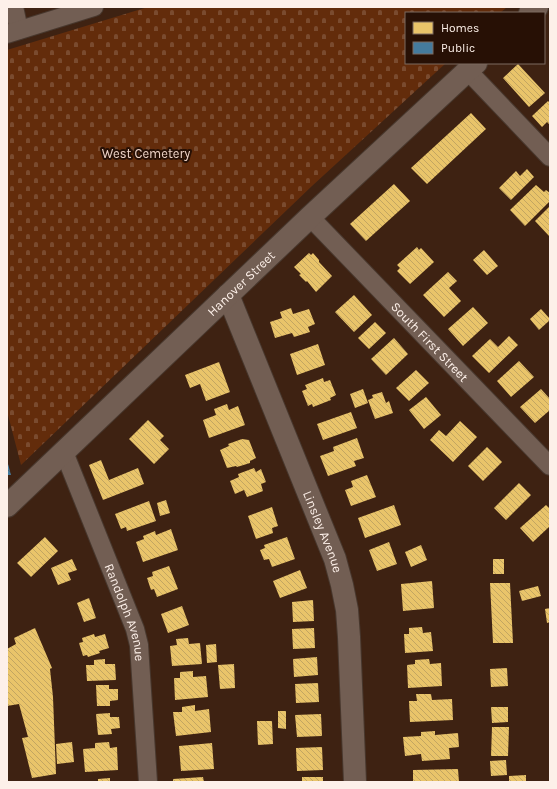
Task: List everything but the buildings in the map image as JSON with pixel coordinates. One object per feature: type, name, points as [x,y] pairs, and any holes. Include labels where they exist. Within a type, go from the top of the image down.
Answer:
[{"type":"main road","name":"Hanover Street","points":[[7,506],[310,217],[472,67]]},
{"type":"main road","name":"Linsley Avenue","points":[[228,295],[335,559],[342,584],[347,610],[349,637],[355,782]]},
{"type":"street","points":[[14,7],[13,32],[94,7]]},
{"type":"street","points":[[472,67],[550,156]]},
{"type":"street","name":"South First Street","points":[[310,217],[550,466]]},
{"type":"street","name":"Randolph Avenue","points":[[64,452],[135,629],[139,645],[148,782]]},
{"type":"green space","name":"West Cemetery","points":[[148,7],[507,7],[501,12],[405,12],[405,64],[445,64],[312,186],[21,465],[7,411],[7,50]]}]
